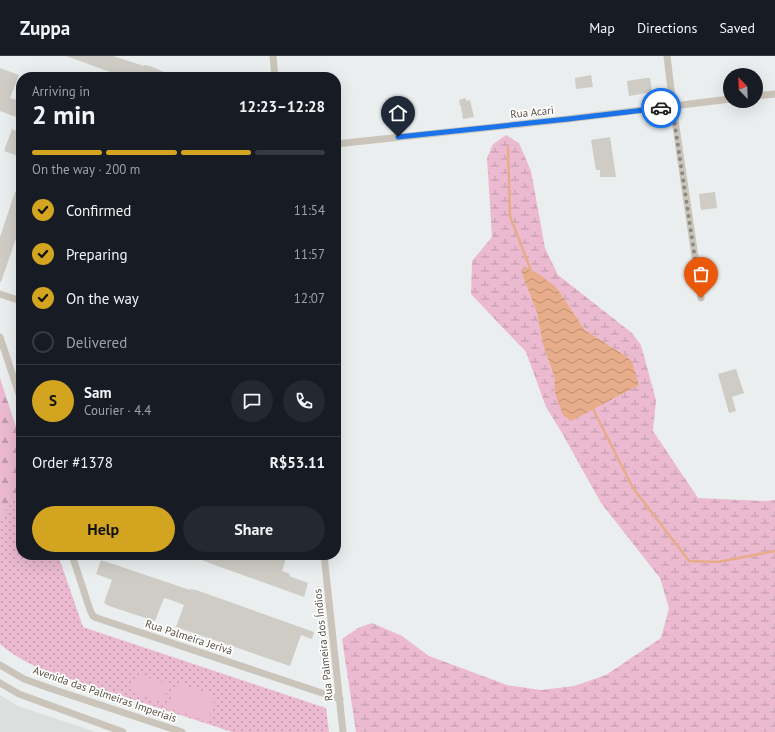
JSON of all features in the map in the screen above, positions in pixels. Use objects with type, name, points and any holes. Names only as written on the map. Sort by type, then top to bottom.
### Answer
[{"type":"street","points":[[273,56],[275,72]]},
{"type":"street","points":[[666,56],[672,106],[701,298]]},
{"type":"street","points":[[763,95],[775,94]]},
{"type":"street","name":"Rua Acari","points":[[341,143],[568,119],[723,100]]},
{"type":"street","points":[[0,294],[16,299]]},
{"type":"street","points":[[0,337],[16,385]]},
{"type":"street","name":"Rua Palmeira Jerivá","points":[[74,560],[93,616],[340,699]]},
{"type":"street","name":"Rua Palmeira dos Índios","points":[[325,560],[343,732]]},
{"type":"street","name":"Avenida das Palmeiras Imperiais","points":[[0,665],[24,679],[182,732]]},
{"type":"street","points":[[0,683],[19,694],[38,702],[124,732]]},
{"type":"shaded area","points":[[0,695],[18,706],[96,732],[0,732]]},
{"type":"green space","points":[[506,135],[519,143],[531,171],[545,248],[558,275],[632,333],[641,345],[656,400],[653,431],[698,498],[763,501],[775,500],[775,732],[356,732],[342,639],[358,628],[372,623],[402,636],[429,656],[507,685],[541,690],[574,686],[606,675],[661,638],[669,608],[660,578],[601,503],[546,407],[526,352],[471,294],[472,261],[492,237],[487,158],[493,144]],"holes":[[[522,274],[557,288],[585,330],[626,356],[555,393],[554,376],[543,345],[537,313]]]},
{"type":"green space","points":[[0,378],[16,427],[16,497],[0,517]]},
{"type":"green space","points":[[16,497],[16,560],[60,560],[83,627],[326,708],[329,732],[232,732],[46,671],[34,666],[11,652],[0,644],[0,517]]},
{"type":"green space","points":[[136,674],[169,684],[163,702],[131,692]]},
{"type":"green space","points":[[176,683],[216,696],[208,721],[168,708]]},
{"type":"water","points":[[523,266],[539,274],[557,288],[585,330],[626,356],[632,362],[639,385],[571,421],[563,415],[555,393],[554,376],[543,345],[537,313],[522,274]]},
{"type":"building","points":[[66,56],[113,56],[144,66],[150,66],[164,72],[110,72]]},
{"type":"building","points":[[0,68],[16,74],[16,83],[10,98],[16,100],[16,117],[0,111]]},
{"type":"building","points":[[591,75],[593,87],[576,89],[575,78]]},
{"type":"building","points":[[650,78],[652,92],[629,96],[627,81]]},
{"type":"building","points":[[466,98],[466,101],[470,100],[474,117],[463,119],[459,100]]},
{"type":"building","points":[[12,129],[16,131],[16,155],[4,151]]},
{"type":"building","points":[[610,137],[616,177],[600,177],[600,170],[596,170],[591,140]]},
{"type":"building","points":[[16,192],[16,238],[1,282],[0,237]]},
{"type":"building","points":[[715,192],[717,208],[701,210],[699,194]]},
{"type":"building","points":[[736,369],[744,393],[732,397],[736,411],[729,413],[718,374]]},
{"type":"building","points":[[101,560],[190,590],[196,590],[314,632],[312,639],[301,635],[290,666],[176,627],[184,605],[171,600],[164,598],[155,621],[109,606],[104,603],[112,580],[96,574]]},
{"type":"building","points":[[202,560],[285,560],[282,571],[290,574],[289,576],[308,583],[304,597]]},
{"type":"waterway","points":[[508,147],[510,216],[531,271]]},
{"type":"waterway","points":[[592,407],[633,488],[689,561],[718,562],[775,551]]},
{"type":"way so far","points":[[661,108],[672,106],[701,298]]},
{"type":"route","points":[[398,137],[661,108]]}]
